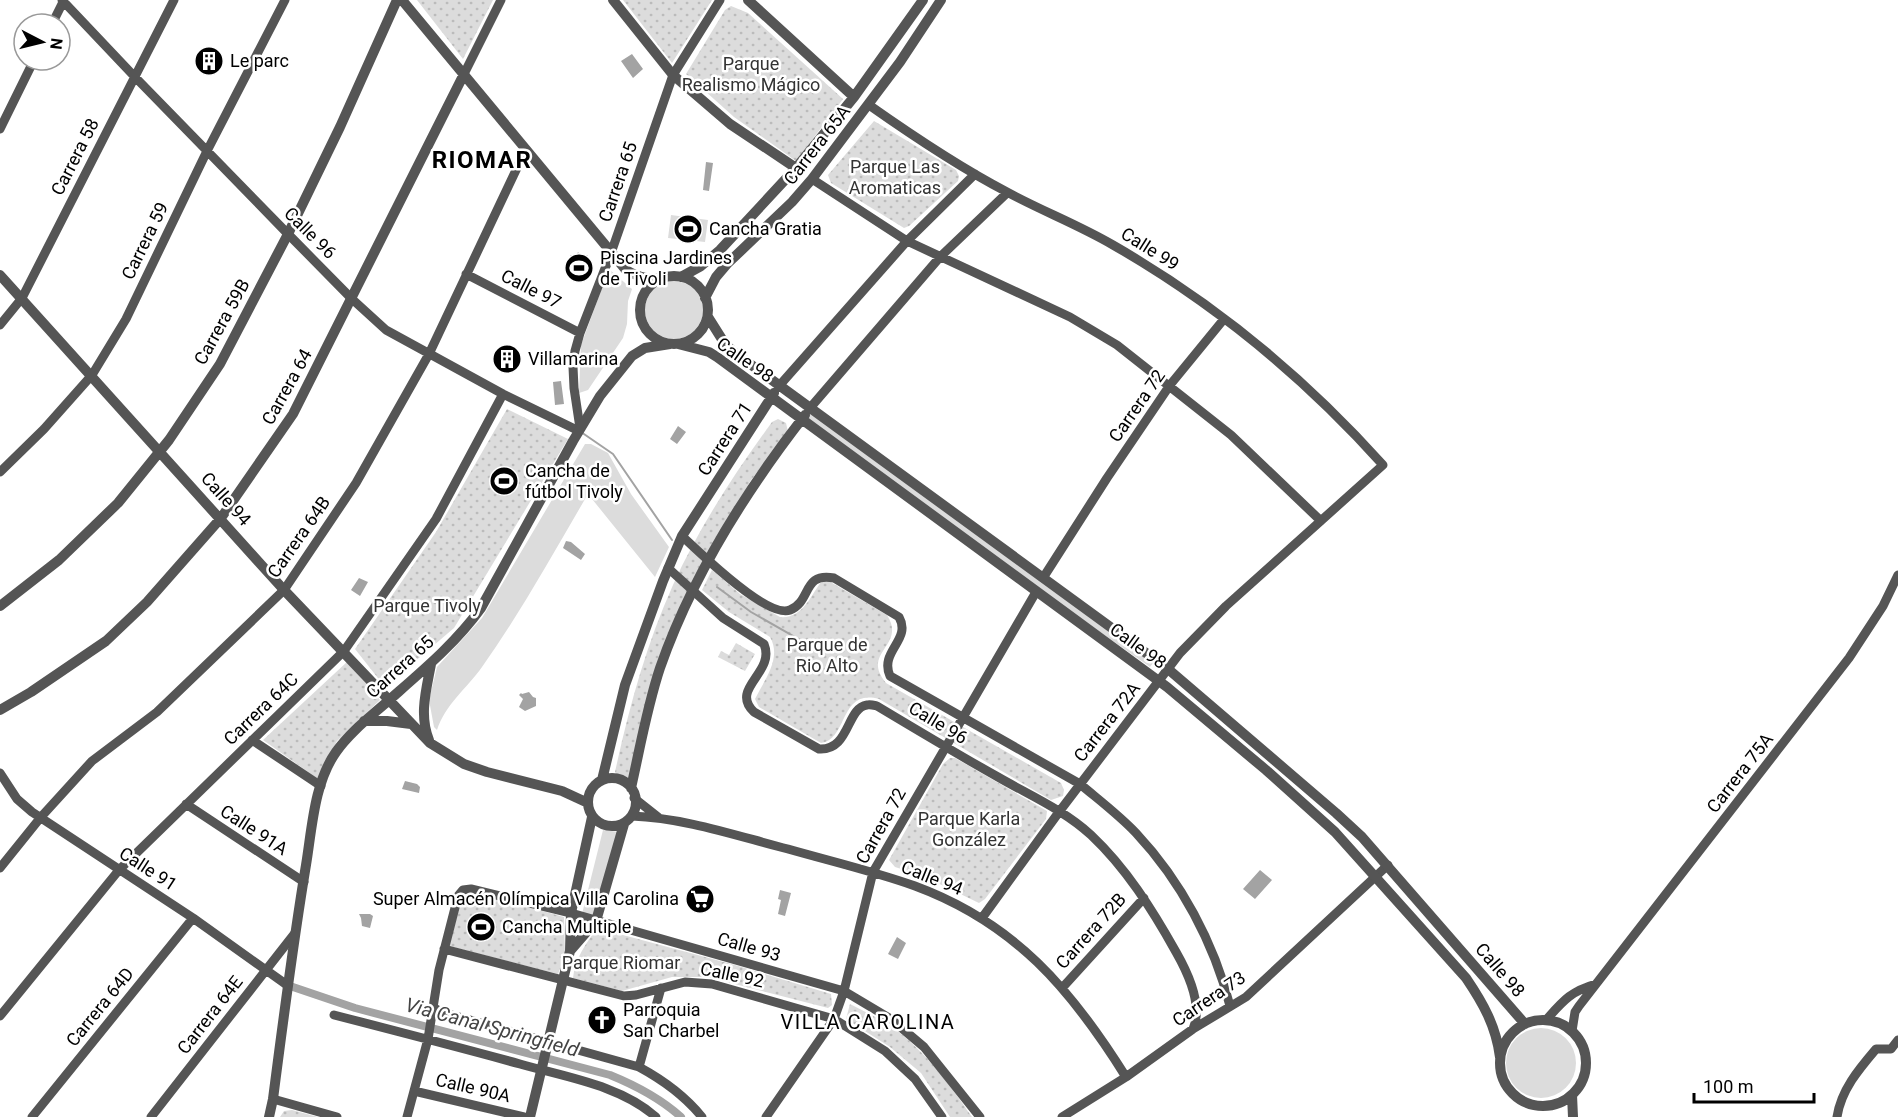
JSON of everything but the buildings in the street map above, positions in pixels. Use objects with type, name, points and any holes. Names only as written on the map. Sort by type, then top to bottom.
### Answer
[{"type":"street","name":"Calle 96","points":[[63,0],[288,234],[386,330],[503,394],[579,430]]},
{"type":"street","name":"Carrera 58","points":[[0,325],[22,298],[174,0]]},
{"type":"street","name":"Carrera 59","points":[[0,472],[44,429],[92,375],[126,319],[207,151],[285,0]]},
{"type":"street","points":[[399,0],[464,74],[525,151],[626,270],[638,277],[653,279],[681,277],[692,281],[705,298],[708,317],[700,333],[686,341],[645,348],[632,356],[600,396],[579,430]]},
{"type":"street","name":"Carrera 59B","points":[[0,606],[60,560],[118,503],[160,451],[220,364],[288,234],[399,0]]},
{"type":"street","name":"Carrera 64","points":[[0,710],[31,692],[106,641],[147,602],[221,518],[293,414],[501,0]]},
{"type":"street","points":[[613,0],[673,75],[730,124],[796,168]]},
{"type":"street","name":"Carrera 65","points":[[269,1117],[287,985],[321,786],[334,754],[364,721],[431,664],[469,625],[481,608],[579,430],[573,368],[580,333],[611,253],[673,75],[720,0]]},
{"type":"street","points":[[748,0],[854,97]]},
{"type":"street","name":"Carrera 65A","points":[[681,277],[701,266],[720,250],[796,168],[854,97],[923,0]]},
{"type":"street","name":"Carrera 65A","points":[[705,298],[716,277],[727,264],[792,202],[812,179],[869,105],[942,0]]},
{"type":"street","points":[[0,129],[28,72]]},
{"type":"street","name":"Calle 99","points":[[869,105],[1007,193],[1111,243],[1173,282],[1284,367],[1320,400],[1383,465]]},
{"type":"street","name":"Carrera 64B","points":[[0,868],[92,761],[157,712],[284,590],[356,483],[429,354],[525,151]]},
{"type":"street","name":"Carrera 71","points":[[598,784],[625,685],[682,536],[779,386],[908,240],[975,174]]},
{"type":"street","points":[[812,179],[908,240],[1070,317],[1117,345],[1231,435],[1321,521]]},
{"type":"street","points":[[570,951],[596,921],[628,820],[651,697],[660,668],[692,589],[735,514],[767,465],[810,408],[940,257],[1007,193]]},
{"type":"street","name":"Calle 97","points":[[466,274],[580,333]]},
{"type":"street","name":"Calle 94","points":[[0,275],[284,590],[430,743],[464,764],[562,792],[588,803]]},
{"type":"street","points":[[664,278],[650,286],[640,309],[648,332],[662,342],[674,344]]},
{"type":"street","name":"Calle 98","points":[[708,317],[725,344],[779,386],[1168,669],[1336,813],[1388,866],[1525,1024]]},
{"type":"street","name":"Carrera 72","points":[[1043,578],[1170,385],[1224,320]]},
{"type":"street","name":"Calle 98","points":[[674,344],[713,355],[1159,682],[1275,778],[1335,832],[1377,876],[1466,978],[1483,1003],[1497,1038],[1500,1057]]},
{"type":"street","name":"Carrera 64C","points":[[0,1016],[119,870],[344,651],[436,519],[503,394]]},
{"type":"street","name":"Carrera 72A","points":[[982,918],[1180,653],[1226,606],[1383,465]]},
{"type":"street","name":"Calle 96","points":[[682,536],[740,588],[780,611],[789,611],[797,606],[813,580],[823,576],[834,578],[899,617],[903,624],[903,633],[887,660],[890,676],[1080,784],[1136,832],[1171,877],[1210,944],[1223,978],[1230,1006]]},
{"type":"street","name":"Calle 96","points":[[668,568],[723,618],[764,644],[767,659],[746,695],[747,705],[754,712],[819,749],[827,750],[835,747],[859,708],[866,705],[877,705],[1059,812],[1089,833],[1134,882],[1172,944],[1187,974],[1194,998],[1197,1017],[1193,1029]]},
{"type":"street","name":"Carrera 75A","points":[[1572,1031],[1575,1012],[1849,658],[1883,606],[1898,575]]},
{"type":"street","name":"Carrera 72","points":[[766,1117],[834,1019],[844,991],[873,872],[1035,592]]},
{"type":"street","points":[[430,743],[423,721],[431,664]]},
{"type":"street","points":[[407,685],[425,694]]},
{"type":"street","points":[[364,721],[411,724]]},
{"type":"street","points":[[252,740],[321,786]]},
{"type":"street","name":"Calle 91","points":[[0,773],[17,799],[41,818],[193,918],[287,985]]},
{"type":"street","points":[[530,1117],[570,951],[571,913],[592,817],[588,803],[590,793],[607,778],[622,781],[633,793]]},
{"type":"street","name":"Calle 94","points":[[562,792],[598,784]]},
{"type":"street","name":"Calle 94","points":[[633,793],[658,817]]},
{"type":"street","name":"Calle 91A","points":[[186,804],[304,882]]},
{"type":"street","points":[[592,817],[608,825],[628,820]]},
{"type":"street","name":"Calle 94","points":[[628,820],[658,817],[747,838],[873,872],[944,898],[982,918],[1036,959],[1063,987],[1093,1026],[1126,1077]]},
{"type":"street","name":"Carrera 73","points":[[1062,1117],[1126,1077],[1193,1029],[1246,997],[1388,866]]},
{"type":"street","name":"Calle 93","points":[[444,949],[458,896],[463,890],[471,890],[571,913],[844,991],[891,1019],[924,1047],[980,1117]]},
{"type":"street","name":"Carrera 72B","points":[[1063,987],[1144,898]]},
{"type":"street","name":"Carrera 64D","points":[[32,1117],[193,918]]},
{"type":"street","name":"Carrera 64E","points":[[151,1117],[296,933]]},
{"type":"street","points":[[407,1117],[429,1035],[444,949]]},
{"type":"street","name":"Calle 92","points":[[444,949],[624,996],[684,982],[712,984],[834,1019],[885,1051],[915,1079],[942,1117]]},
{"type":"street","name":"Carrera 75A","points":[[1546,1020],[1573,992],[1596,984]]},
{"type":"street","points":[[639,1067],[661,988]]},
{"type":"street","points":[[433,1008],[548,1045],[639,1067],[663,1080],[693,1105],[702,1117]]},
{"type":"street","points":[[334,1015],[429,1035],[543,1067],[611,1091],[648,1110],[656,1117]]},
{"type":"street","points":[[1546,1020],[1560,1023],[1572,1031],[1581,1042],[1586,1063],[1581,1083],[1572,1095],[1554,1105],[1533,1105],[1514,1095],[1505,1084],[1500,1057],[1509,1037],[1525,1024],[1546,1020]]},
{"type":"street","points":[[1837,1117],[1847,1089],[1860,1067],[1876,1049],[1891,1049],[1898,1040]]},
{"type":"street","name":"Calle 90A","points":[[414,1091],[524,1117]]},
{"type":"street","points":[[1572,1095],[1573,1117]]},
{"type":"street","points":[[273,1099],[337,1117]]},
{"type":"street","points":[[1533,1105],[1541,1117]]},
{"type":"green space","points":[[417,0],[493,0],[463,59]]},
{"type":"green space","points":[[623,0],[712,0],[672,63]]},
{"type":"green space","name":"Parque Realismo Mágico","points":[[731,6],[748,13],[843,99],[796,161],[734,117],[686,74],[725,10]]},
{"type":"green space","name":"Parque Las Aromaticas","points":[[874,121],[956,170],[959,176],[958,181],[904,228],[831,183],[828,175]]},
{"type":"green space","name":"Cancha Gratia","points":[[671,215],[708,220],[705,242],[668,238]]},
{"type":"green space","points":[[609,269],[632,289],[628,301],[627,324],[623,338],[588,390],[579,393],[581,345]]},
{"type":"green space","points":[[674,281],[690,286],[698,294],[703,310],[698,326],[690,334],[674,339],[658,334],[650,326],[645,310],[650,294],[658,286]]},
{"type":"green space","name":"Parque Tivoly","points":[[507,409],[568,439],[454,628],[385,687],[355,649],[436,532]]},
{"type":"green space","points":[[810,413],[1153,663],[1150,667],[1036,587],[806,419]]},
{"type":"green space","points":[[778,419],[786,423],[788,432],[751,480],[712,547],[687,597],[629,777],[617,775],[615,772],[620,748],[639,677],[673,585],[718,501],[772,422]]},
{"type":"green space","points":[[585,444],[591,444],[608,453],[631,494],[669,547],[655,577],[588,494],[510,625],[482,667],[445,713],[437,730],[434,727],[429,700],[437,667],[482,618]]},
{"type":"green space","name":"Parque de Rio Alto","points":[[712,570],[740,594],[780,617],[788,617],[800,611],[821,582],[827,580],[887,615],[892,626],[892,634],[878,664],[879,672],[886,683],[1061,783],[1064,790],[1063,796],[1051,800],[879,699],[866,698],[857,701],[850,707],[830,740],[821,743],[759,707],[755,699],[771,668],[773,645],[770,637],[729,612],[702,590]]},
{"type":"green space","points":[[736,643],[755,654],[745,671],[718,657],[721,651],[729,655]]},
{"type":"green space","name":"Parque Tivoly","points":[[348,661],[380,700],[337,741],[318,779],[263,740]]},
{"type":"green space","name":"Parque Karla González","points":[[950,758],[955,758],[1047,811],[1046,819],[985,899],[979,903],[923,876],[895,867],[889,860],[943,764]]},
{"type":"green space","points":[[603,830],[619,832],[595,917],[582,914]]},
{"type":"green space","points":[[477,893],[564,917],[565,956],[558,974],[449,946],[462,898]]},
{"type":"green space","name":"Parque Riomar","points":[[597,928],[735,965],[831,994],[832,1005],[828,1008],[707,977],[672,977],[622,991],[573,978],[579,958]]},
{"type":"green space","points":[[850,1004],[883,1021],[921,1052],[943,1077],[972,1117],[950,1117],[921,1073],[890,1047],[846,1019]]},
{"type":"green space","points":[[1541,1028],[1554,1031],[1566,1038],[1573,1050],[1576,1063],[1573,1076],[1566,1088],[1554,1095],[1541,1098],[1528,1095],[1516,1088],[1509,1076],[1506,1063],[1509,1050],[1516,1038],[1528,1031]]},
{"type":"green space","points":[[292,1110],[318,1117],[280,1117],[284,1111]]},
{"type":"shaded area","points":[[632,54],[643,69],[633,78],[621,61]]},
{"type":"shaded area","points":[[706,162],[713,163],[709,191],[703,190]]},
{"type":"shaded area","name":"Piscina Jardines de Tivoli","points":[[578,252],[587,263],[583,279],[569,273]]},
{"type":"shaded area","points":[[561,381],[564,404],[555,405],[553,382]]},
{"type":"shaded area","points":[[678,426],[686,432],[677,444],[670,439]]},
{"type":"shaded area","points":[[566,541],[571,542],[585,554],[581,560],[563,548]]},
{"type":"shaded area","points":[[359,578],[368,582],[360,596],[351,590]]},
{"type":"shaded area","points":[[529,692],[536,698],[536,706],[525,711],[519,707],[523,699],[519,695]]},
{"type":"shaded area","points":[[405,781],[417,784],[420,787],[419,793],[402,789]]},
{"type":"shaded area","points":[[1260,870],[1272,880],[1255,899],[1243,889]]},
{"type":"shaded area","points":[[780,890],[791,893],[785,916],[778,914],[781,900],[778,899]]},
{"type":"shaded area","points":[[359,914],[373,916],[370,928],[362,926]]},
{"type":"shaded area","points":[[897,937],[906,943],[898,959],[888,954]]},
{"type":"waterway","points":[[581,432],[613,454],[672,540]]},
{"type":"waterway","points":[[717,587],[751,612],[823,653]]},
{"type":"waterway","name":"Via Canal Springfield","points":[[287,985],[355,1008],[610,1075],[648,1093],[681,1117]]},
{"type":"place","name":"Le parc","points":[[209,61]]},
{"type":"place","name":"Cancha Gratia","points":[[688,229]]},
{"type":"place","name":"Piscina Jardines de Tivoli","points":[[579,268]]},
{"type":"place","name":"Villamarina","points":[[507,359]]},
{"type":"place","name":"Cancha de fútbol Tivoly","points":[[504,481]]},
{"type":"place","name":"Super Almacén Olímpica Villa Carolina","points":[[700,899]]},
{"type":"place","name":"Cancha Multiple","points":[[481,927]]},
{"type":"place","name":"Parroquia San Charbel","points":[[602,1020]]},
{"type":"district","name":"RIOMAR","points":[[482,160]]},
{"type":"district","name":"VILLA CAROLINA","points":[[868,1022]]}]
